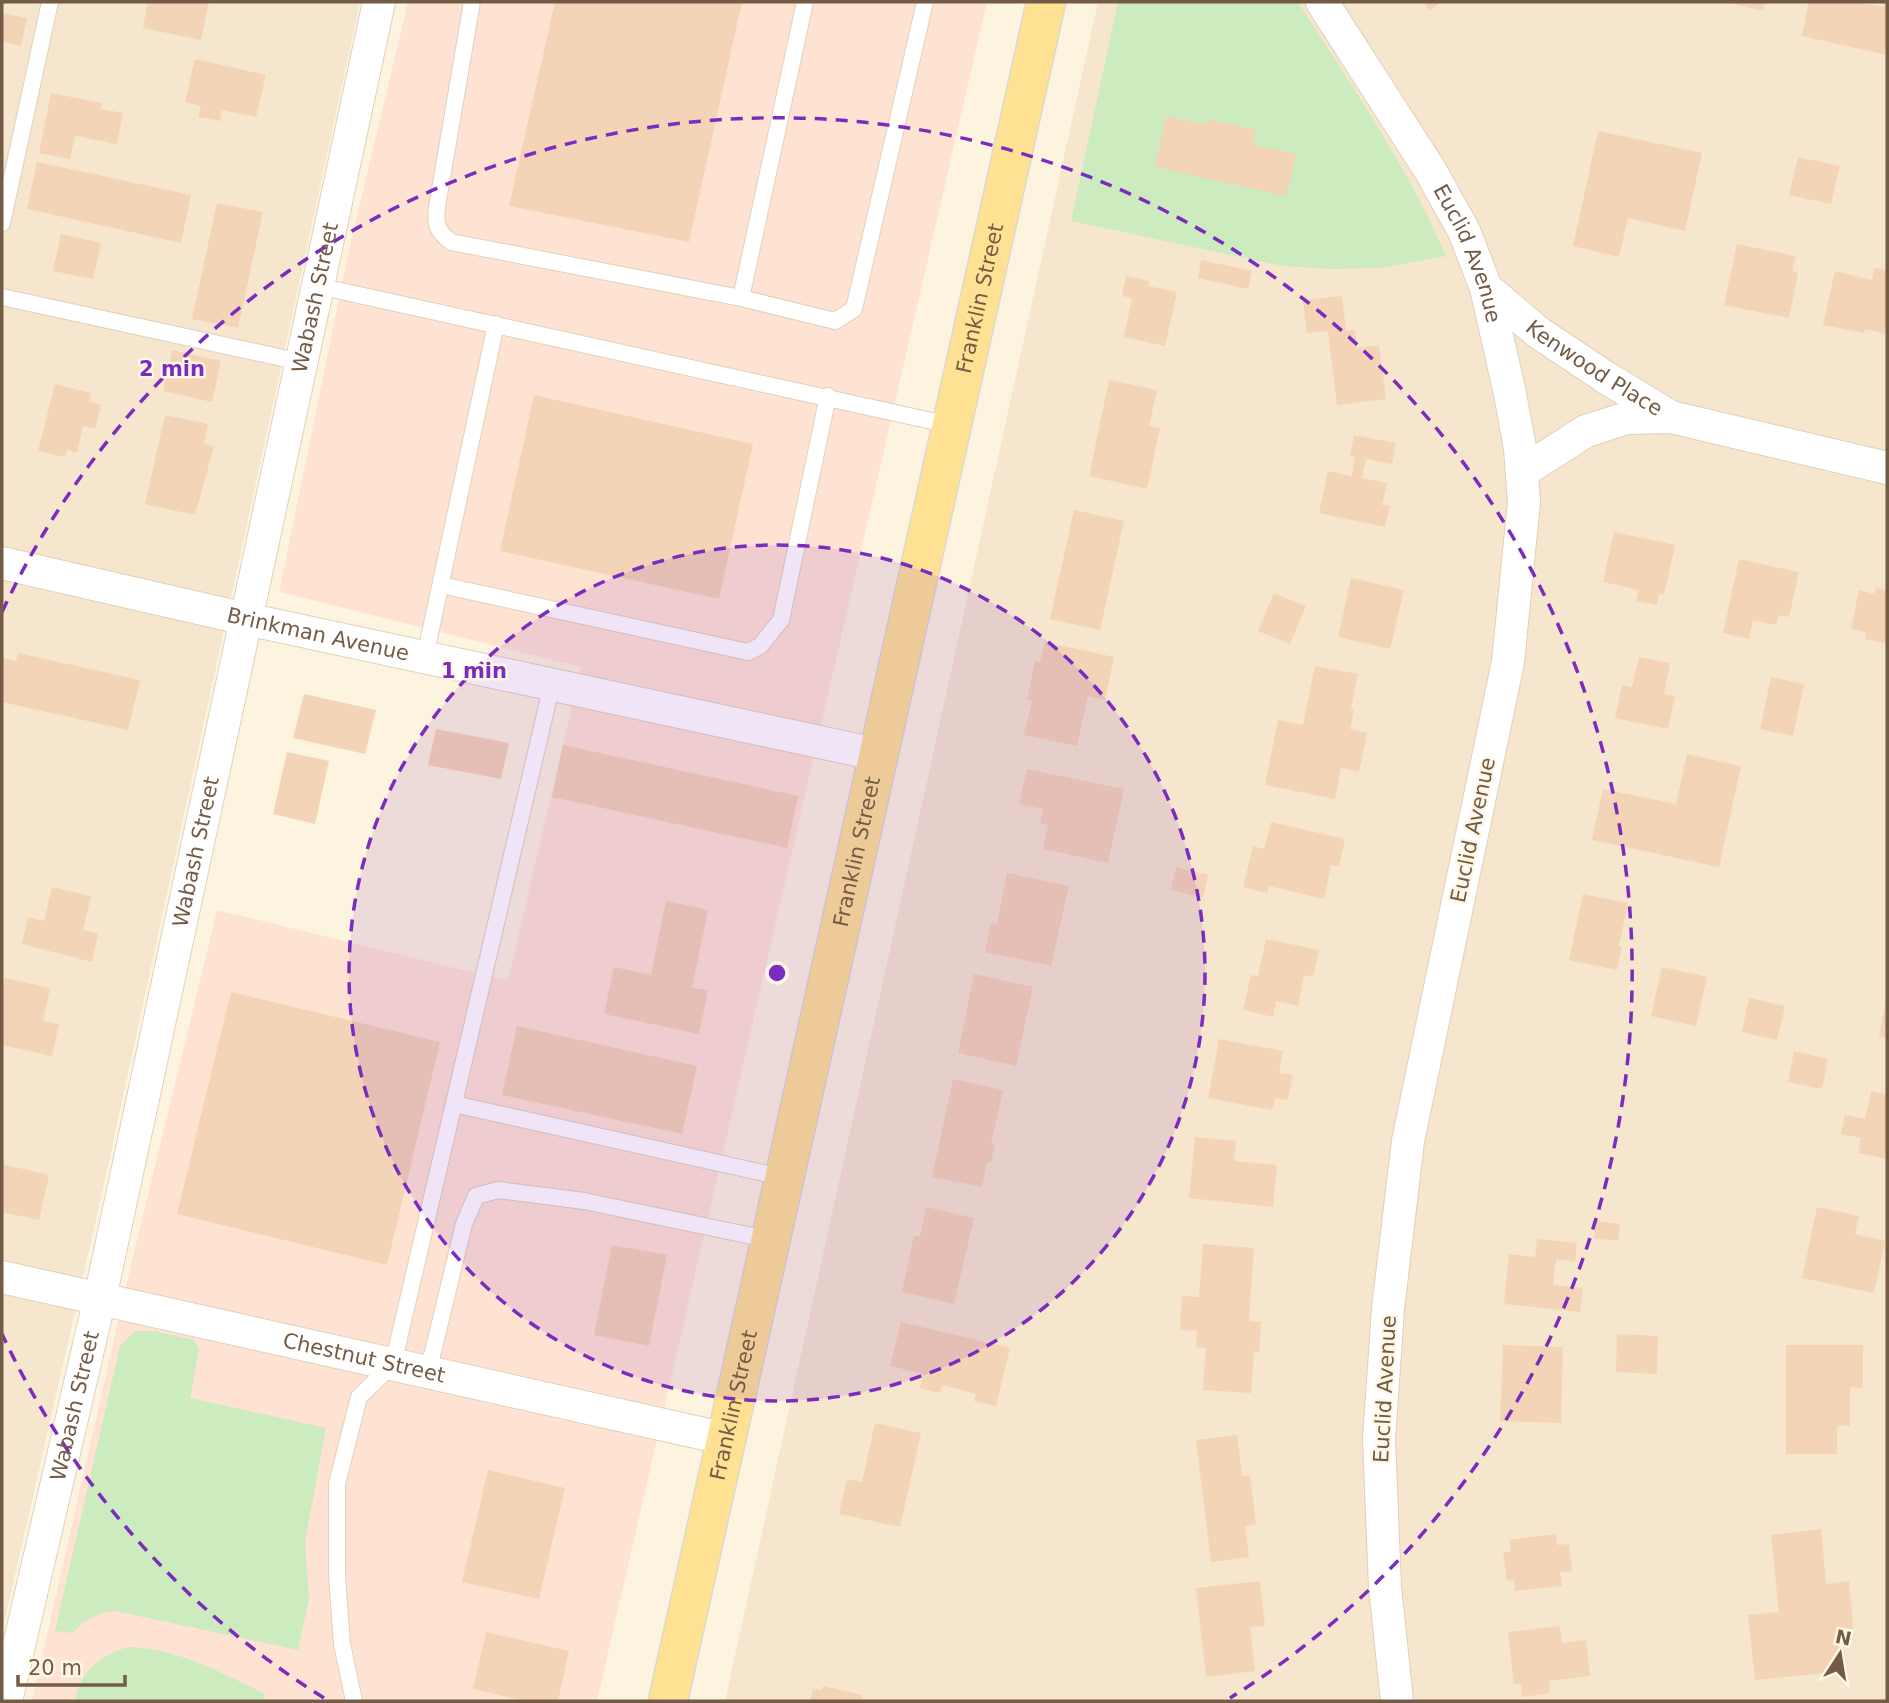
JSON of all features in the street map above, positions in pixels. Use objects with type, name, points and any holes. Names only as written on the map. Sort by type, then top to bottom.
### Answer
[{"type":"main road","name":"Franklin Street","points":[[668,1701],[1046,2]]},
{"type":"street","name":"Wabash Street","points":[[6,1701],[100,1298],[379,2]]},
{"type":"street","name":"Euclid Avenue","points":[[1322,2],[1437,182],[1464,231],[1486,288],[1509,389],[1520,448],[1524,502],[1508,662],[1408,1141],[1388,1309],[1379,1438],[1385,1587],[1397,1701]]},
{"type":"street","name":"Kenwood Place","points":[[1486,288],[1539,333],[1671,417]]},
{"type":"street","name":"Kenwood Place","points":[[1522,472],[1586,431],[1627,418],[1671,417],[1887,468]]},
{"type":"street","name":"Brinkman Avenue","points":[[2,563],[880,755]]},
{"type":"street","name":"Chestnut Street","points":[[2,1277],[727,1439]]},
{"type":"lane","points":[[2,223],[50,2]]},
{"type":"lane","points":[[472,2],[437,207],[435,221],[438,231],[451,242],[741,298],[835,321],[854,309],[925,2]]},
{"type":"lane","points":[[741,298],[805,2]]},
{"type":"lane","points":[[317,286],[828,396],[950,425]]},
{"type":"lane","points":[[2,297],[301,362]]},
{"type":"lane","points":[[425,657],[496,324]]},
{"type":"lane","points":[[441,585],[748,652],[760,646],[781,620],[828,396]]},
{"type":"lane","points":[[354,1701],[342,1644],[337,1576],[337,1484],[359,1396],[393,1364],[552,684]]},
{"type":"lane","points":[[454,1104],[786,1178]]},
{"type":"lane","points":[[428,1372],[464,1224],[477,1196],[498,1191],[584,1201],[771,1240]]},
{"type":"shaded area","points":[[2,2],[360,2],[104,1184],[2,1632]]},
{"type":"shaded area","points":[[408,2],[987,2],[597,1701],[32,1701],[126,1286],[217,910],[508,981],[581,667],[279,592],[350,245]]},
{"type":"shaded area","points":[[1098,2],[1887,2],[1887,1701],[725,1701]]},
{"type":"green space","points":[[1118,2],[1298,2],[1396,158],[1446,256],[1380,268],[1283,266],[1071,221]]},
{"type":"green space","points":[[135,1331],[154,1331],[194,1340],[199,1349],[190,1398],[326,1428],[305,1542],[309,1600],[298,1650],[115,1611],[92,1618],[73,1633],[55,1631],[120,1346]]},
{"type":"green space","points":[[128,1647],[164,1652],[199,1663],[265,1694],[264,1701],[75,1701],[81,1681],[93,1666],[118,1650]]},
{"type":"building","points":[[148,2],[209,2],[201,40],[143,28]]},
{"type":"building","points":[[555,2],[742,2],[689,242],[509,206]]},
{"type":"building","points":[[1424,2],[1442,2],[1429,10]]},
{"type":"building","points":[[1726,2],[1765,2],[1763,11]]},
{"type":"building","points":[[1809,2],[1860,2],[1883,7],[1884,2],[1887,2],[1887,55],[1802,36]]},
{"type":"building","points":[[2,13],[27,18],[21,46],[2,41]]},
{"type":"building","points":[[195,59],[266,75],[256,117],[222,110],[220,121],[198,117],[201,106],[185,102]]},
{"type":"building","points":[[51,93],[102,103],[101,109],[123,113],[117,144],[75,136],[70,159],[39,153]]},
{"type":"building","points":[[1166,116],[1206,125],[1207,119],[1256,130],[1253,145],[1296,154],[1286,196],[1155,167]]},
{"type":"building","points":[[1598,131],[1702,153],[1685,231],[1628,218],[1619,257],[1573,246]]},
{"type":"building","points":[[1798,157],[1840,166],[1831,204],[1789,195]]},
{"type":"building","points":[[37,162],[191,195],[181,243],[27,209]]},
{"type":"building","points":[[217,203],[263,212],[238,328],[192,319]]},
{"type":"building","points":[[61,234],[101,243],[93,279],[53,271]]},
{"type":"building","points":[[1737,244],[1796,256],[1792,271],[1798,273],[1789,318],[1724,305]]},
{"type":"building","points":[[1201,260],[1252,271],[1248,289],[1198,278]]},
{"type":"building","points":[[1874,268],[1887,270],[1887,334],[1865,329],[1864,333],[1823,325],[1835,271],[1872,280]]},
{"type":"building","points":[[1126,276],[1150,281],[1148,286],[1177,292],[1165,346],[1124,337],[1132,298],[1122,296]]},
{"type":"building","points":[[1342,296],[1346,331],[1355,330],[1357,348],[1379,345],[1386,399],[1337,405],[1328,331],[1307,333],[1303,300]]},
{"type":"building","points":[[172,350],[221,361],[212,402],[163,391]]},
{"type":"building","points":[[1109,380],[1157,390],[1149,426],[1160,428],[1147,489],[1089,476]]},
{"type":"building","points":[[55,384],[91,393],[89,402],[101,405],[95,429],[83,426],[77,453],[67,450],[65,457],[38,451]]},
{"type":"building","points":[[534,395],[753,444],[719,599],[500,551]]},
{"type":"building","points":[[165,415],[208,424],[204,444],[214,446],[195,515],[145,504]]},
{"type":"building","points":[[1354,435],[1396,443],[1392,464],[1366,459],[1362,478],[1387,483],[1382,505],[1390,506],[1385,527],[1319,513],[1328,471],[1352,476],[1355,457],[1350,456]]},
{"type":"building","points":[[1074,510],[1124,521],[1100,630],[1050,619]]},
{"type":"building","points":[[1614,532],[1675,545],[1664,595],[1659,594],[1657,605],[1636,601],[1639,590],[1603,582]]},
{"type":"building","points":[[1739,559],[1799,572],[1789,617],[1779,615],[1776,625],[1753,620],[1749,639],[1723,633]]},
{"type":"building","points":[[1351,578],[1404,590],[1390,649],[1338,637]]},
{"type":"building","points":[[1876,588],[1887,590],[1887,644],[1865,639],[1866,632],[1851,629],[1859,590],[1874,594]]},
{"type":"building","points":[[1274,593],[1306,606],[1290,644],[1258,631]]},
{"type":"building","points":[[1045,642],[1114,657],[1105,700],[1088,696],[1077,746],[1024,735],[1032,701],[1027,699],[1035,661],[1040,662]]},
{"type":"building","points":[[18,653],[140,680],[128,730],[2,702],[2,658],[16,661]]},
{"type":"building","points":[[1639,657],[1670,663],[1664,694],[1675,696],[1668,729],[1615,718],[1622,685],[1632,687]]},
{"type":"building","points":[[1315,666],[1358,674],[1350,729],[1367,733],[1359,772],[1341,768],[1335,799],[1265,785],[1278,720],[1303,725]]},
{"type":"building","points":[[1771,677],[1804,684],[1793,736],[1760,729]]},
{"type":"building","points":[[304,694],[376,710],[365,754],[293,738]]},
{"type":"building","points":[[436,729],[509,743],[501,779],[428,765]]},
{"type":"building","points":[[563,745],[798,796],[787,848],[552,797]]},
{"type":"building","points":[[287,752],[329,761],[315,824],[273,814]]},
{"type":"building","points":[[1687,754],[1741,766],[1719,867],[1592,840],[1603,789],[1676,804]]},
{"type":"building","points":[[1027,769],[1124,789],[1108,863],[1043,849],[1048,825],[1040,823],[1043,809],[1019,804]]},
{"type":"building","points":[[1271,822],[1345,839],[1339,867],[1331,865],[1324,899],[1269,886],[1267,893],[1243,887],[1253,846],[1264,849]]},
{"type":"building","points":[[1176,867],[1208,875],[1203,898],[1171,890]]},
{"type":"building","points":[[1007,873],[1069,886],[1051,966],[985,952],[991,923],[997,924]]},
{"type":"building","points":[[52,887],[91,896],[83,930],[98,934],[92,962],[22,944],[28,917],[44,921]]},
{"type":"building","points":[[1583,894],[1628,903],[1617,970],[1569,960]]},
{"type":"building","points":[[666,901],[708,910],[692,988],[708,990],[699,1034],[604,1014],[614,967],[651,975]]},
{"type":"building","points":[[1266,939],[1319,950],[1313,977],[1304,975],[1298,1006],[1276,1001],[1273,1017],[1243,1010],[1251,975],[1258,976]]},
{"type":"building","points":[[1662,967],[1707,977],[1696,1026],[1651,1016]]},
{"type":"building","points":[[974,974],[1033,987],[1016,1066],[958,1053]]},
{"type":"building","points":[[5,978],[50,988],[43,1021],[59,1024],[52,1056],[2,1045],[2,995]]},
{"type":"building","points":[[231,992],[440,1042],[387,1265],[177,1214]]},
{"type":"building","points":[[1749,998],[1785,1006],[1777,1040],[1742,1032]]},
{"type":"building","points":[[1887,1002],[1887,1038],[1879,1036]]},
{"type":"building","points":[[517,1026],[697,1066],[682,1134],[502,1095]]},
{"type":"building","points":[[1219,1039],[1283,1051],[1279,1073],[1293,1075],[1288,1100],[1275,1098],[1272,1110],[1208,1098]]},
{"type":"building","points":[[1794,1051],[1828,1059],[1822,1089],[1788,1082]]},
{"type":"building","points":[[953,1079],[1003,1090],[991,1144],[995,1144],[991,1162],[987,1162],[982,1187],[932,1177]]},
{"type":"building","points":[[1871,1091],[1887,1094],[1887,1159],[1858,1153],[1861,1138],[1841,1134],[1845,1115],[1865,1119]]},
{"type":"building","points":[[1195,1137],[1236,1141],[1234,1161],[1277,1165],[1273,1207],[1189,1198]]},
{"type":"building","points":[[2,1164],[49,1175],[39,1220],[2,1212]]},
{"type":"building","points":[[926,1207],[974,1218],[954,1304],[902,1292],[914,1235],[920,1237]]},
{"type":"building","points":[[1817,1207],[1859,1216],[1855,1234],[1885,1241],[1874,1293],[1802,1278]]},
{"type":"building","points":[[1596,1221],[1620,1224],[1618,1241],[1594,1238]]},
{"type":"building","points":[[1537,1239],[1577,1243],[1575,1262],[1556,1259],[1553,1285],[1583,1288],[1580,1312],[1504,1304],[1509,1254],[1535,1257]]},
{"type":"building","points":[[1203,1244],[1254,1248],[1249,1321],[1261,1322],[1259,1352],[1254,1351],[1251,1393],[1203,1390],[1206,1348],[1196,1347],[1197,1331],[1180,1330],[1182,1296],[1199,1297]]},
{"type":"building","points":[[612,1245],[667,1255],[649,1346],[594,1335]]},
{"type":"building","points":[[901,1322],[1010,1348],[996,1406],[974,1401],[976,1394],[942,1385],[940,1393],[920,1388],[923,1374],[890,1366]]},
{"type":"building","points":[[1617,1334],[1658,1336],[1657,1374],[1616,1372]]},
{"type":"building","points":[[1503,1345],[1563,1347],[1561,1423],[1500,1421]]},
{"type":"building","points":[[1786,1345],[1863,1345],[1863,1388],[1850,1387],[1850,1426],[1837,1425],[1837,1454],[1786,1454]]},
{"type":"building","points":[[875,1423],[921,1433],[900,1527],[839,1514],[847,1479],[862,1482]]},
{"type":"building","points":[[1237,1435],[1242,1476],[1250,1475],[1256,1525],[1245,1526],[1249,1557],[1211,1562],[1196,1440]]},
{"type":"building","points":[[488,1470],[565,1488],[539,1599],[462,1582]]},
{"type":"building","points":[[1821,1529],[1826,1584],[1849,1581],[1854,1637],[1843,1638],[1847,1671],[1755,1680],[1748,1615],[1779,1612],[1771,1535]]},
{"type":"building","points":[[1556,1534],[1557,1545],[1569,1544],[1572,1571],[1560,1572],[1562,1586],[1515,1591],[1514,1580],[1507,1581],[1503,1552],[1511,1552],[1509,1540]]},
{"type":"building","points":[[1260,1581],[1265,1626],[1250,1627],[1255,1671],[1206,1677],[1196,1588]]},
{"type":"building","points":[[1560,1626],[1562,1643],[1586,1640],[1590,1676],[1549,1681],[1550,1693],[1522,1697],[1521,1684],[1514,1685],[1508,1632]]},
{"type":"building","points":[[486,1632],[569,1651],[558,1701],[525,1701],[473,1689]]},
{"type":"building","points":[[823,1686],[862,1695],[861,1701],[810,1701],[813,1689],[822,1690]]}]
